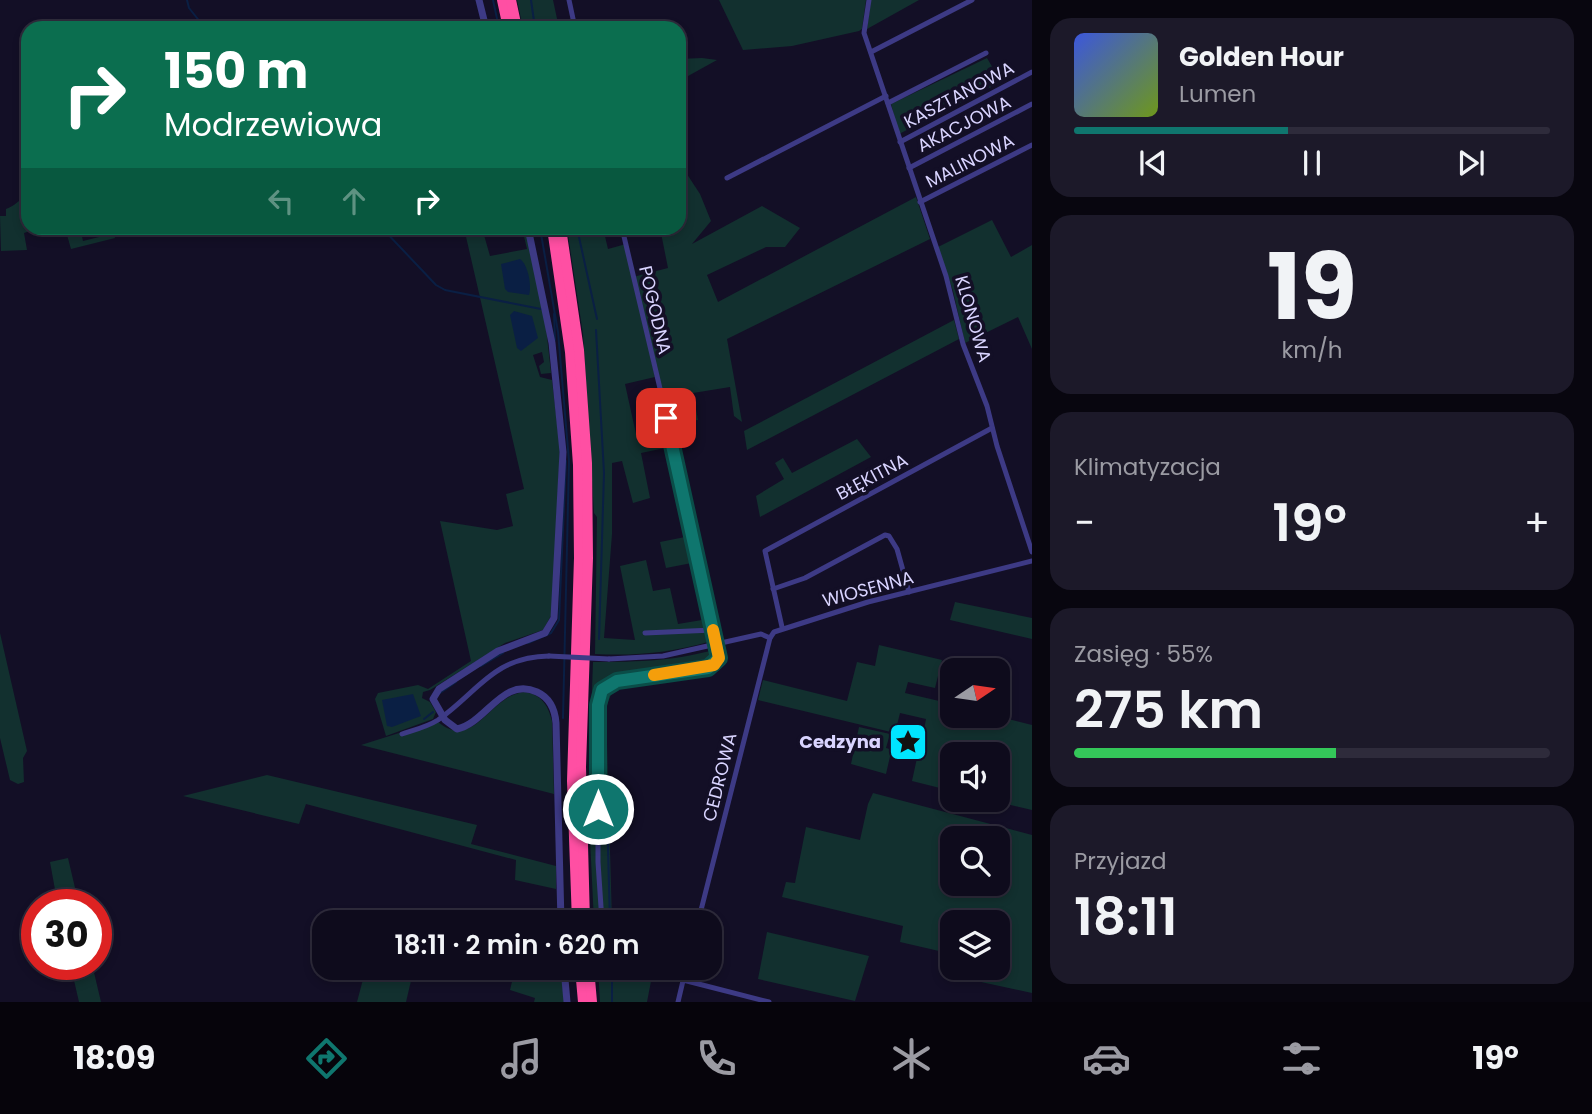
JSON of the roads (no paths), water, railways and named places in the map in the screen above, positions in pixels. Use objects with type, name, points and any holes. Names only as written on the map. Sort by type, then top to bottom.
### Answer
[{"type":"highway","points":[[502,0],[506,21]]},
{"type":"highway","points":[[511,0],[516,21]]},
{"type":"highway","points":[[553,235],[570,352],[578,465],[579,558],[572,781],[576,910]]},
{"type":"highway","points":[[562,235],[579,350],[587,463],[588,558],[581,755],[585,910]]},
{"type":"highway","points":[[581,980],[583,1002]]},
{"type":"highway","points":[[590,980],[592,1002]]},
{"type":"street","points":[[479,0],[484,21]]},
{"type":"street","points":[[569,0],[574,21]]},
{"type":"street","name":"KLONOWA","points":[[869,0],[864,33],[946,276],[962,344],[987,406],[1032,552]]},
{"type":"street","points":[[871,52],[972,0]]},
{"type":"street","points":[[888,103],[986,53]]},
{"type":"street","name":"KASZTANOWA","points":[[900,142],[1032,72]]},
{"type":"street","points":[[727,178],[886,96]]},
{"type":"street","name":"AKACJOWA","points":[[909,168],[1032,104]]},
{"type":"street","name":"MALINOWA","points":[[920,202],[1032,145]]},
{"type":"street","points":[[529,235],[552,343],[563,452],[554,618],[545,633],[498,651],[439,689],[433,699],[451,727],[461,729],[507,694],[521,689],[539,692],[551,705],[555,719],[561,910]]},
{"type":"street","name":"POGODNA","points":[[624,235],[676,456],[679,481],[716,644]]},
{"type":"street","name":"BŁĘKITNA","points":[[773,589],[765,551],[992,428]]},
{"type":"street","points":[[782,627],[773,589],[806,578],[884,535],[889,536],[897,549],[909,592]]},
{"type":"street","name":"WIOSENNA","points":[[770,638],[782,627],[1032,561]]},
{"type":"street","points":[[645,633],[713,631]]},
{"type":"street","points":[[402,734],[425,726],[442,716],[500,668],[526,658],[549,656],[609,659],[663,656],[761,634],[770,638]]},
{"type":"street","name":"CEDROWA","points":[[701,910],[770,638]]},
{"type":"street","points":[[601,910],[598,862],[599,696],[604,688],[617,681],[708,668],[719,658],[716,644]]},
{"type":"street","points":[[565,980],[567,1002]]},
{"type":"street","points":[[678,1002],[683,980],[769,1002]]},
{"type":"water","points":[[520,259],[529,276],[529,295],[508,292],[505,289],[501,264]]},
{"type":"water","points":[[514,311],[532,316],[538,338],[521,351],[517,348],[510,315]]},
{"type":"water","points":[[413,694],[421,716],[392,727],[387,726],[382,700]]},
{"type":"waterway","points":[[187,0],[189,8],[199,21]]},
{"type":"waterway","points":[[493,0],[498,21]]},
{"type":"waterway","points":[[531,0],[534,21]]},
{"type":"waterway","points":[[389,235],[436,285],[445,290],[541,309]]},
{"type":"waterway","points":[[541,235],[558,332],[569,461],[563,718]]},
{"type":"waterway","points":[[579,235],[597,319]]},
{"type":"waterway","points":[[554,314],[555,340]]},
{"type":"waterway","points":[[596,330],[604,473],[599,639]]},
{"type":"waterway","points":[[528,643],[551,633],[559,620],[566,461]]},
{"type":"waterway","points":[[610,910],[604,699],[608,691],[621,684],[715,670],[723,660],[724,649]]},
{"type":"waterway","points":[[481,666],[503,653]]},
{"type":"waterway","points":[[440,693],[456,682]]},
{"type":"waterway","points":[[424,719],[433,712]]},
{"type":"waterway","points":[[612,980],[612,1002]]},
{"type":"place","name":"Cedzyna","points":[[908,742]]}]
